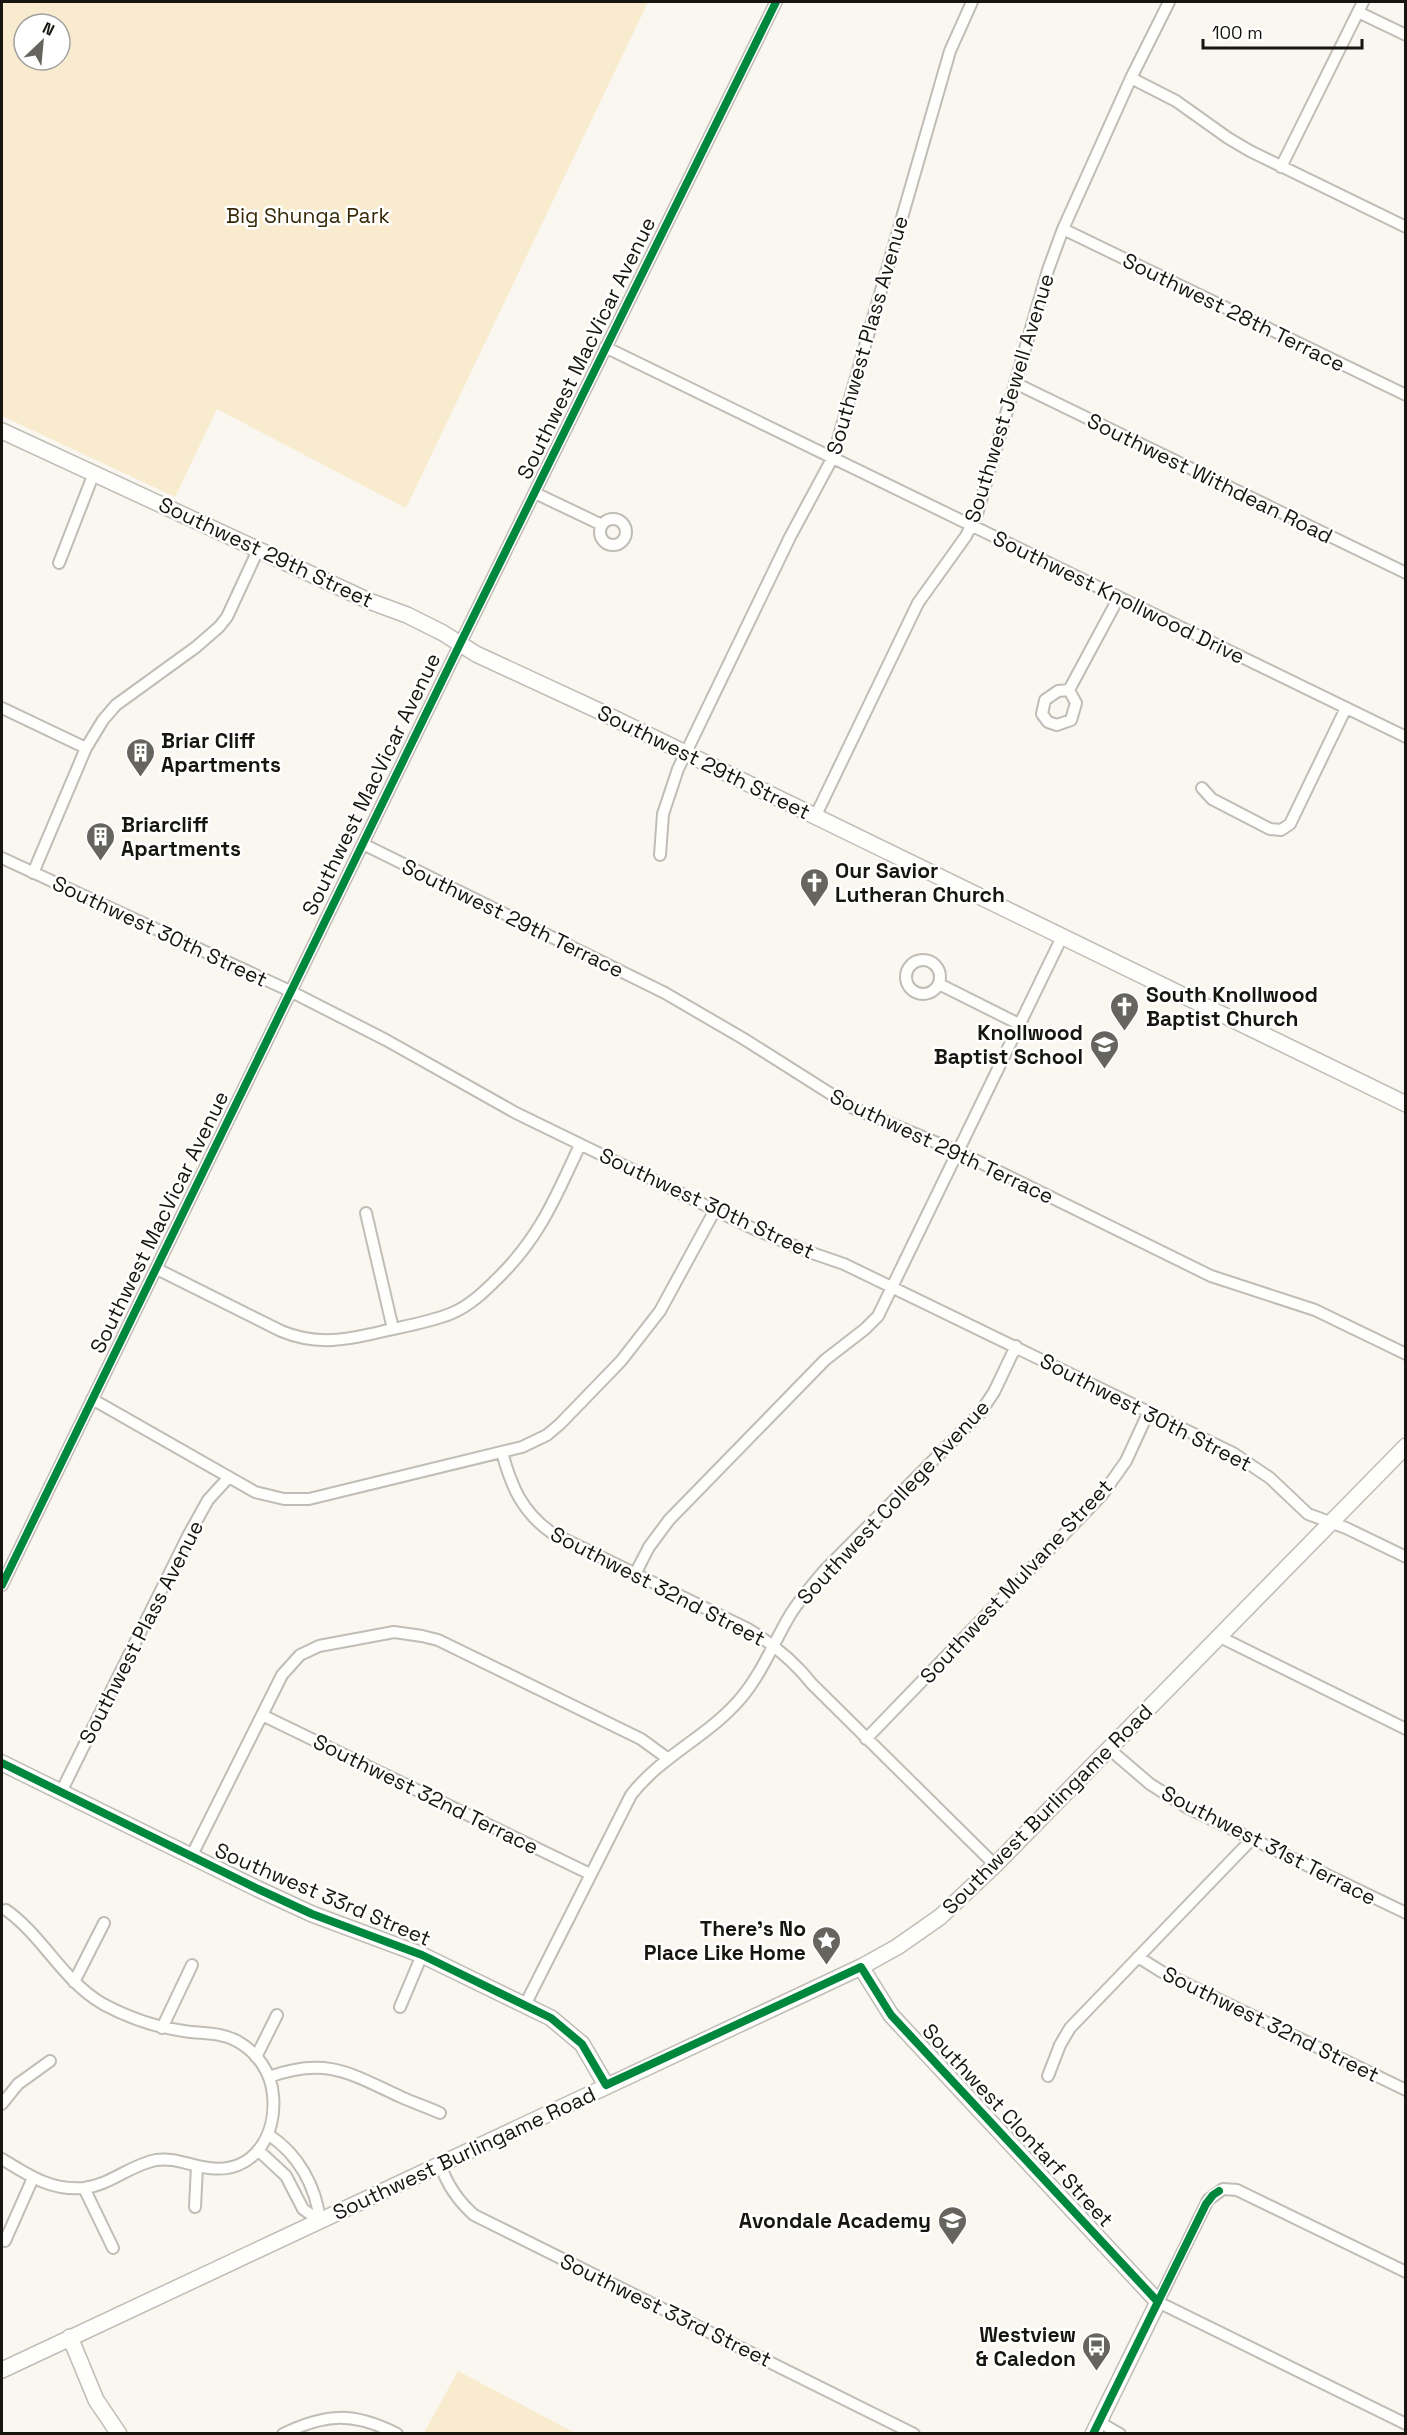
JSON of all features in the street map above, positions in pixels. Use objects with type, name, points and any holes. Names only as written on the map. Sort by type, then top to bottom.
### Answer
[{"type":"main road","name":"Southwest 29th Street","points":[[2,430],[369,601],[407,615],[517,674],[557,691],[1405,1103]]},
{"type":"main road","name":"Southwest Burlingame Road","points":[[2,2370],[861,1967],[897,1947],[939,1917],[995,1865],[1406,1446]]},
{"type":"main road","name":"Southwest 33rd Street","points":[[2,1763],[312,1914],[422,1955],[552,2018],[575,2036],[590,2054],[606,2085]]},
{"type":"main road","name":"Southwest Clontarf Street","points":[[861,1967],[891,2015],[1158,2302]]},
{"type":"main road","points":[[1096,2428],[1158,2302]]},
{"type":"main road","points":[[70,2337],[96,2400],[119,2433]]},
{"type":"street","name":"Southwest MacVicar Avenue","points":[[2,1585],[290,991],[776,2]]},
{"type":"street","name":"Southwest Plass Avenue","points":[[660,855],[665,804],[685,753],[790,537],[833,457],[950,51],[972,2]]},
{"type":"street","name":"Southwest Jewell Avenue","points":[[814,817],[918,603],[937,579],[972,525],[981,502],[1048,270],[1063,230],[1131,78],[1169,2]]},
{"type":"street","points":[[1281,167],[1363,2]]},
{"type":"street","points":[[1358,12],[1406,35]]},
{"type":"street","points":[[1131,78],[1176,101],[1228,138],[1281,167],[1406,227]]},
{"type":"street","name":"Southwest 28th Terrace","points":[[1063,230],[1406,395]]},
{"type":"street","name":"Southwest Knollwood Drive","points":[[605,347],[1406,737]]},
{"type":"street","name":"Southwest Withdean Road","points":[[1015,383],[1406,573]]},
{"type":"street","points":[[59,563],[93,473]]},
{"type":"street","points":[[535,493],[602,525]]},
{"type":"street","points":[[33,873],[86,748],[103,720],[116,705],[196,647],[219,627],[227,617],[258,550]]},
{"type":"street","points":[[1069,690],[1119,597]]},
{"type":"street","points":[[2,708],[86,748]]},
{"type":"street","points":[[1203,788],[1212,799],[1270,829],[1285,828],[1290,824],[1346,708]]},
{"type":"street","name":"Southwest 29th Terrace","points":[[363,844],[665,993],[744,1039],[853,1108],[959,1152],[1212,1276],[1315,1310],[1406,1354]]},
{"type":"street","name":"Southwest 30th Street","points":[[2,858],[290,991],[580,1145],[775,1239],[844,1264],[893,1287],[1233,1453],[1270,1478],[1308,1514],[1406,1557]]},
{"type":"street","points":[[635,1574],[649,1547],[669,1520],[825,1360],[873,1322],[883,1309],[1062,937]]},
{"type":"street","points":[[939,984],[1019,1024]]},
{"type":"street","points":[[157,1269],[281,1331],[320,1341],[348,1340],[451,1314],[489,1288],[519,1256],[544,1222],[580,1145]]},
{"type":"street","points":[[92,1399],[246,1488],[284,1499],[309,1499],[522,1448],[547,1435],[560,1424],[634,1345],[675,1287],[715,1210]]},
{"type":"street","points":[[366,1213],[393,1329]]},
{"type":"street","name":"Southwest College Avenue","points":[[525,2005],[631,1795],[643,1779],[667,1758],[718,1721],[741,1699],[754,1681],[791,1614],[824,1571],[980,1413],[999,1383],[1016,1346]]},
{"type":"street","name":"Southwest Mulvane Street","points":[[866,1738],[1102,1495],[1126,1461],[1149,1412]]},
{"type":"street","name":"Southwest 32nd Street","points":[[502,1452],[509,1480],[519,1500],[541,1525],[552,1533],[748,1629],[773,1645],[793,1662],[866,1738],[995,1865]]},
{"type":"street","name":"Southwest Plass Avenue","points":[[61,1792],[188,1536],[208,1500],[229,1477]]},
{"type":"street","points":[[191,1857],[282,1675],[294,1660],[306,1651],[364,1636],[394,1632],[438,1640],[641,1739],[667,1758]]},
{"type":"street","points":[[1218,1636],[1406,1729]]},
{"type":"street","name":"Southwest 32nd Terrace","points":[[262,1715],[590,1874]]},
{"type":"street","name":"Southwest 31st Terrace","points":[[1108,1748],[1128,1767],[1165,1794],[1252,1839],[1406,1913]]},
{"type":"street","points":[[1048,2076],[1060,2045],[1070,2028],[1252,1839]]},
{"type":"street","points":[[2,2158],[33,2178],[57,2187],[84,2188],[99,2185],[154,2161],[171,2160],[215,2169],[231,2167],[241,2164],[258,2150],[269,2134],[274,2106],[269,2077],[256,2056],[246,2047],[227,2037],[162,2028],[123,2015],[100,2002],[74,1982],[52,1959],[28,1927],[6,1910]]},
{"type":"street","points":[[74,1982],[104,1923]]},
{"type":"street","points":[[400,2007],[422,1955]]},
{"type":"street","name":"Southwest 32nd Street","points":[[1138,1957],[1173,1977],[1406,2090]]},
{"type":"street","points":[[162,2028],[192,1965]]},
{"type":"street","points":[[256,2056],[277,2015]]},
{"type":"street","points":[[2,2104],[18,2084],[50,2061]]},
{"type":"street","points":[[269,2077],[303,2068],[346,2072],[440,2113]]},
{"type":"street","points":[[269,2134],[291,2153],[299,2164],[318,2201],[320,2221]]},
{"type":"street","points":[[258,2150],[286,2176],[303,2209],[320,2221]]},
{"type":"street","name":"Southwest 33rd Street","points":[[440,2164],[446,2182],[457,2200],[474,2215],[914,2433]]},
{"type":"street","points":[[195,2207],[197,2166]]},
{"type":"street","points":[[5,2241],[33,2178]]},
{"type":"street","points":[[84,2188],[113,2248]]},
{"type":"street","points":[[1158,2302],[1208,2200],[1219,2191],[1237,2190],[1406,2272]]},
{"type":"street","name":"Southwest Clontarf Street","points":[[1158,2302],[1406,2424]]},
{"type":"street","points":[[283,2433],[306,2423],[334,2417],[366,2420],[397,2433]]},
{"type":"street","points":[[1096,2428],[1120,2433]]},
{"type":"green space","name":"Big Shunga Park","points":[[2,2],[648,2],[406,508],[217,409],[175,497],[2,416]]},
{"type":"green space","points":[[458,2371],[575,2433],[424,2433]]},
{"type":"cycle path","points":[[2,1585],[460,644],[776,2]]},
{"type":"cycle path","points":[[2,1763],[258,1889],[312,1914],[422,1955],[551,2018],[582,2044],[606,2085],[861,1967],[891,2015],[1158,2302]]},
{"type":"cycle path","points":[[1093,2434],[1206,2204],[1219,2191]]},
{"type":"place","name":"Briar Cliff Apartments","points":[[140,778]]},
{"type":"place","name":"Briarcliff Apartments","points":[[100,862]]},
{"type":"place","name":"Our Savior Lutheran Church","points":[[814,908]]},
{"type":"place","name":"South Knollwood Baptist Church","points":[[1125,1032]]},
{"type":"place","name":"Knollwood Baptist School","points":[[1104,1070]]},
{"type":"place","name":"There’s No Place Like Home","points":[[827,1966]]},
{"type":"place","name":"Avondale Academy","points":[[952,2246]]},
{"type":"place","name":"Westview & Caledon","points":[[1097,2372]]}]
